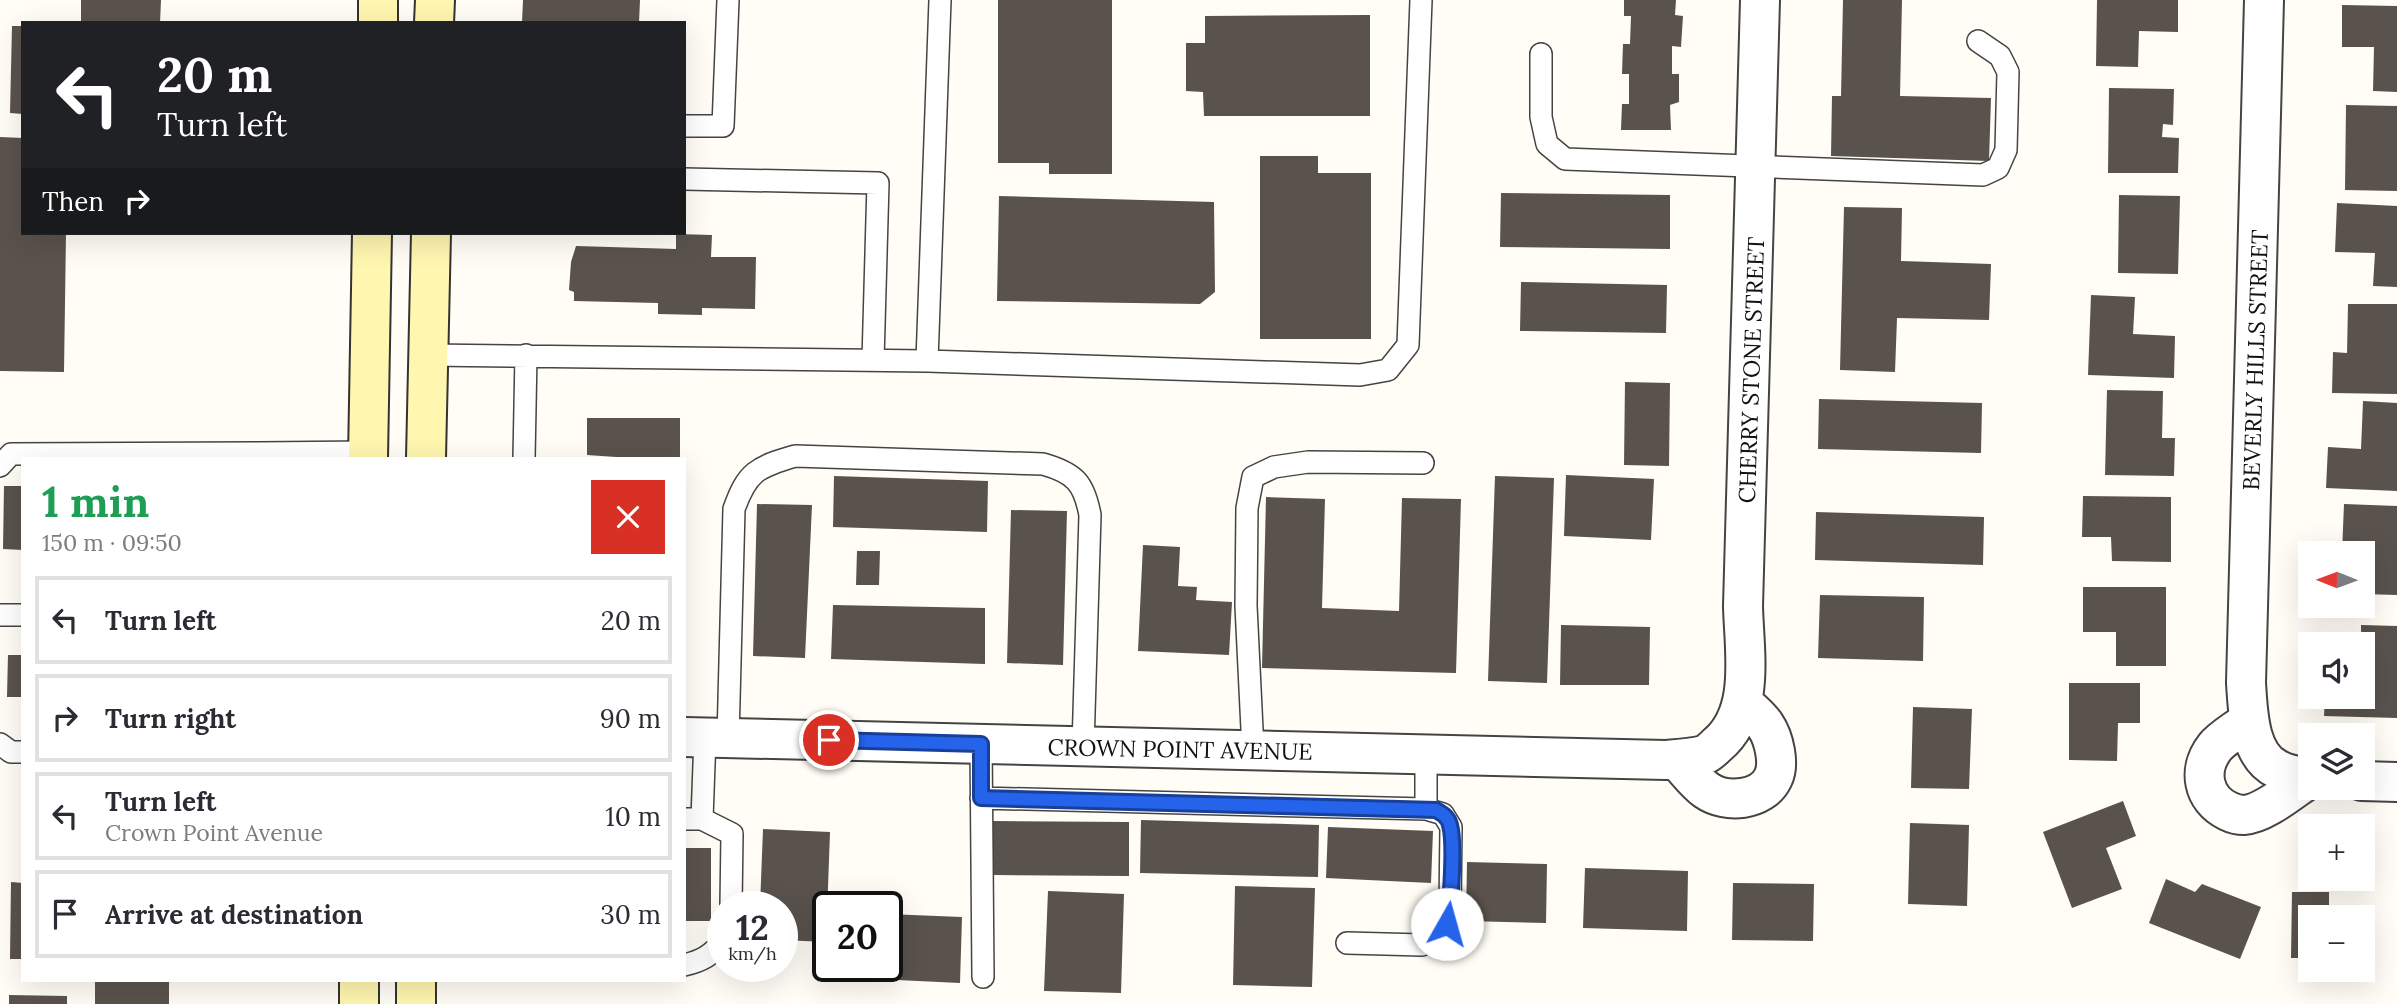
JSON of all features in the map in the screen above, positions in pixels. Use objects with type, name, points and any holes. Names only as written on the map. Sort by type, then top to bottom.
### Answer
[{"type":"street","points":[[378,0],[378,21]]},
{"type":"street","points":[[434,21],[435,0]]},
{"type":"street","name":"CHERRY STONE STREET","points":[[1727,736],[1742,702],[1760,0]]},
{"type":"street","name":"BEVERLY HILLS STREET","points":[[2264,0],[2246,683],[2249,720],[2254,740],[2263,757],[2274,768],[2298,776]]},
{"type":"street","points":[[368,455],[372,251],[430,251],[426,457]]},
{"type":"street","points":[[369,411],[428,412]]},
{"type":"street","points":[[1676,759],[1706,790],[1723,798],[1752,796],[1764,789],[1774,776],[1776,753],[1766,726],[1742,702]]},
{"type":"street","points":[[2249,720],[2215,747],[2206,769],[2204,783],[2209,797],[2218,806],[2244,815],[2298,786]]},
{"type":"street","name":"CROWN POINT AVENUE","points":[[706,737],[1676,759],[1706,754],[1727,736]]},
{"type":"street","points":[[2375,781],[2397,782]]},
{"type":"street","points":[[359,982],[359,1004]]},
{"type":"street","points":[[416,982],[416,1004]]},
{"type":"lane","points":[[686,126],[723,126],[727,0]]},
{"type":"lane","points":[[927,361],[940,0]]},
{"type":"lane","points":[[428,355],[927,361],[1360,375],[1388,370],[1408,345],[1421,0]]},
{"type":"lane","points":[[1541,54],[1541,117],[1547,144],[1565,159],[1983,175],[1998,168],[2006,150],[2008,72],[2000,56],[1978,41]]},
{"type":"lane","points":[[686,179],[878,183],[873,360]]},
{"type":"lane","points":[[524,457],[526,355]]},
{"type":"lane","points":[[0,466],[11,454],[368,455]]},
{"type":"lane","points":[[731,891],[732,834],[693,819],[706,737],[734,509],[742,486],[754,472],[773,462],[794,456],[1043,464],[1061,469],[1074,479],[1086,493],[1090,515],[1083,746]]},
{"type":"lane","points":[[1253,751],[1246,606],[1247,508],[1253,477],[1274,467],[1308,462],[1423,463]]},
{"type":"lane","points":[[0,615],[21,615]]},
{"type":"lane","points":[[0,744],[11,751],[21,752]]},
{"type":"lane","points":[[981,744],[983,977]]},
{"type":"lane","points":[[1426,754],[1426,809]]},
{"type":"lane","points":[[981,798],[1426,809],[1443,814],[1451,827],[1450,908],[1447,924],[1437,936],[1422,945],[1347,943]]},
{"type":"lane","points":[[686,965],[707,957]]},
{"type":"building","points":[[81,0],[161,0],[160,21],[81,21]]},
{"type":"building","points":[[523,0],[640,0],[639,21],[522,21]]},
{"type":"building","points":[[998,0],[1112,0],[1112,174],[1049,174],[1049,163],[998,163]]},
{"type":"building","points":[[1624,0],[1676,0],[1675,15],[1683,16],[1681,47],[1672,46],[1672,74],[1679,74],[1679,102],[1670,105],[1671,130],[1621,130],[1622,104],[1629,104],[1629,74],[1622,74],[1623,44],[1630,44],[1631,16],[1624,16]]},
{"type":"building","points":[[1843,0],[1902,0],[1900,96],[1991,98],[1989,161],[1831,156],[1832,96],[1841,96]]},
{"type":"building","points":[[2097,0],[2178,0],[2178,32],[2139,31],[2138,67],[2096,66]]},
{"type":"building","points":[[2342,5],[2397,6],[2397,92],[2373,91],[2374,47],[2342,47]]},
{"type":"building","points":[[1370,15],[1370,116],[1204,116],[1203,92],[1186,91],[1186,43],[1205,43],[1205,16]]},
{"type":"building","points":[[12,26],[21,26],[21,114],[10,113]]},
{"type":"building","points":[[2109,88],[2174,89],[2173,125],[2163,124],[2162,137],[2179,138],[2178,173],[2108,173]]},
{"type":"building","points":[[2346,105],[2397,106],[2397,191],[2345,190]]},
{"type":"building","points":[[0,137],[21,138],[21,235],[66,235],[64,372],[0,371]]},
{"type":"building","points":[[1260,156],[1318,156],[1318,173],[1371,173],[1371,339],[1260,339]]},
{"type":"building","points":[[1501,193],[1670,195],[1670,249],[1500,247]]},
{"type":"building","points":[[2119,195],[2180,196],[2178,274],[2118,273]]},
{"type":"building","points":[[999,196],[1214,202],[1215,292],[1200,304],[997,301]]},
{"type":"building","points":[[2337,203],[2397,206],[2397,287],[2373,286],[2375,253],[2335,252]]},
{"type":"building","points":[[1844,207],[1902,208],[1901,261],[1991,264],[1989,320],[1897,318],[1895,372],[1840,370]]},
{"type":"building","points":[[676,235],[712,235],[711,257],[756,257],[755,309],[702,308],[702,315],[658,314],[658,303],[574,301],[574,292],[569,290],[571,262],[576,246],[676,249]]},
{"type":"building","points":[[1521,282],[1667,285],[1666,333],[1520,331]]},
{"type":"building","points":[[2091,295],[2135,297],[2133,334],[2175,336],[2174,378],[2088,375]]},
{"type":"building","points":[[2348,304],[2397,304],[2397,394],[2332,393],[2333,352],[2347,353]]},
{"type":"building","points":[[1625,382],[1670,383],[1669,466],[1624,465]]},
{"type":"building","points":[[2107,390],[2163,391],[2162,438],[2175,438],[2174,476],[2105,475]]},
{"type":"building","points":[[1819,399],[1982,403],[1981,453],[1818,449]]},
{"type":"building","points":[[2363,401],[2397,403],[2397,491],[2326,488],[2328,447],[2361,449]]},
{"type":"building","points":[[587,418],[680,418],[680,457],[587,455]]},
{"type":"building","points":[[1566,475],[1654,479],[1651,540],[1564,536]]},
{"type":"building","points":[[834,476],[988,481],[987,532],[833,527]]},
{"type":"building","points":[[1495,476],[1554,478],[1547,683],[1488,681]]},
{"type":"building","points":[[4,486],[21,486],[21,550],[3,549]]},
{"type":"building","points":[[2083,496],[2171,497],[2171,562],[2112,561],[2111,537],[2082,537]]},
{"type":"building","points":[[1266,497],[1325,499],[1322,608],[1399,611],[1402,498],[1461,499],[1456,673],[1262,668]]},
{"type":"building","points":[[757,504],[812,505],[805,658],[753,656]]},
{"type":"building","points":[[2344,504],[2397,506],[2397,595],[2375,594],[2375,541],[2342,541]]},
{"type":"building","points":[[1011,510],[1067,511],[1063,665],[1007,663]]},
{"type":"building","points":[[1816,512],[1984,517],[1983,565],[1815,560]]},
{"type":"building","points":[[1143,545],[1180,547],[1178,586],[1197,587],[1196,600],[1232,602],[1229,655],[1138,651]]},
{"type":"building","points":[[857,551],[880,551],[879,585],[856,585]]},
{"type":"building","points":[[2083,587],[2166,587],[2166,666],[2116,666],[2116,632],[2083,632]]},
{"type":"building","points":[[1820,595],[1924,597],[1923,661],[1818,658]]},
{"type":"building","points":[[833,605],[985,608],[985,664],[831,659]]},
{"type":"building","points":[[1561,625],[1650,627],[1649,685],[1560,685]]},
{"type":"building","points":[[2361,625],[2397,626],[2397,718],[2324,716],[2324,709],[2375,709],[2375,632],[2361,632]]},
{"type":"building","points":[[8,655],[21,655],[21,697],[7,697]]},
{"type":"building","points":[[2069,683],[2140,683],[2140,723],[2118,723],[2117,761],[2069,760]]},
{"type":"building","points":[[1913,707],[1972,709],[1969,789],[1911,788]]},
{"type":"building","points":[[2123,801],[2136,836],[2106,848],[2122,889],[2072,908],[2043,832]]},
{"type":"building","points":[[1141,820],[1319,825],[1318,877],[1140,873]]},
{"type":"building","points":[[993,821],[1129,822],[1129,876],[993,875]]},
{"type":"building","points":[[1910,823],[1969,825],[1967,906],[1908,904]]},
{"type":"building","points":[[1328,827],[1433,831],[1431,883],[1326,878]]},
{"type":"building","points":[[763,829],[830,832],[828,891],[812,891],[812,941],[798,941],[798,891],[761,891]]},
{"type":"building","points":[[686,848],[711,848],[711,891],[707,891],[707,921],[686,921]]},
{"type":"building","points":[[1467,862],[1547,864],[1546,923],[1466,921]]},
{"type":"building","points":[[1585,868],[1688,871],[1687,931],[1583,928]]},
{"type":"building","points":[[2166,879],[2195,892],[2202,884],[2261,907],[2240,959],[2149,923]]},
{"type":"building","points":[[11,882],[21,883],[21,959],[10,959]]},
{"type":"building","points":[[1733,883],[1814,884],[1813,941],[1732,940]]},
{"type":"building","points":[[1235,886],[1315,888],[1312,987],[1233,985]]},
{"type":"building","points":[[1048,891],[1124,894],[1121,993],[1044,991]]},
{"type":"building","points":[[2292,892],[2329,892],[2329,905],[2298,905],[2298,958],[2291,958]]},
{"type":"building","points":[[903,915],[962,917],[960,983],[903,980]]},
{"type":"building","points":[[95,982],[169,982],[169,1004],[95,1004]]},
{"type":"building","points":[[9,995],[67,996],[67,1004],[9,1004]]},
{"type":"route","points":[[829,740],[981,744],[981,798],[1436,810],[1448,819],[1451,827],[1450,908],[1447,924]]}]
